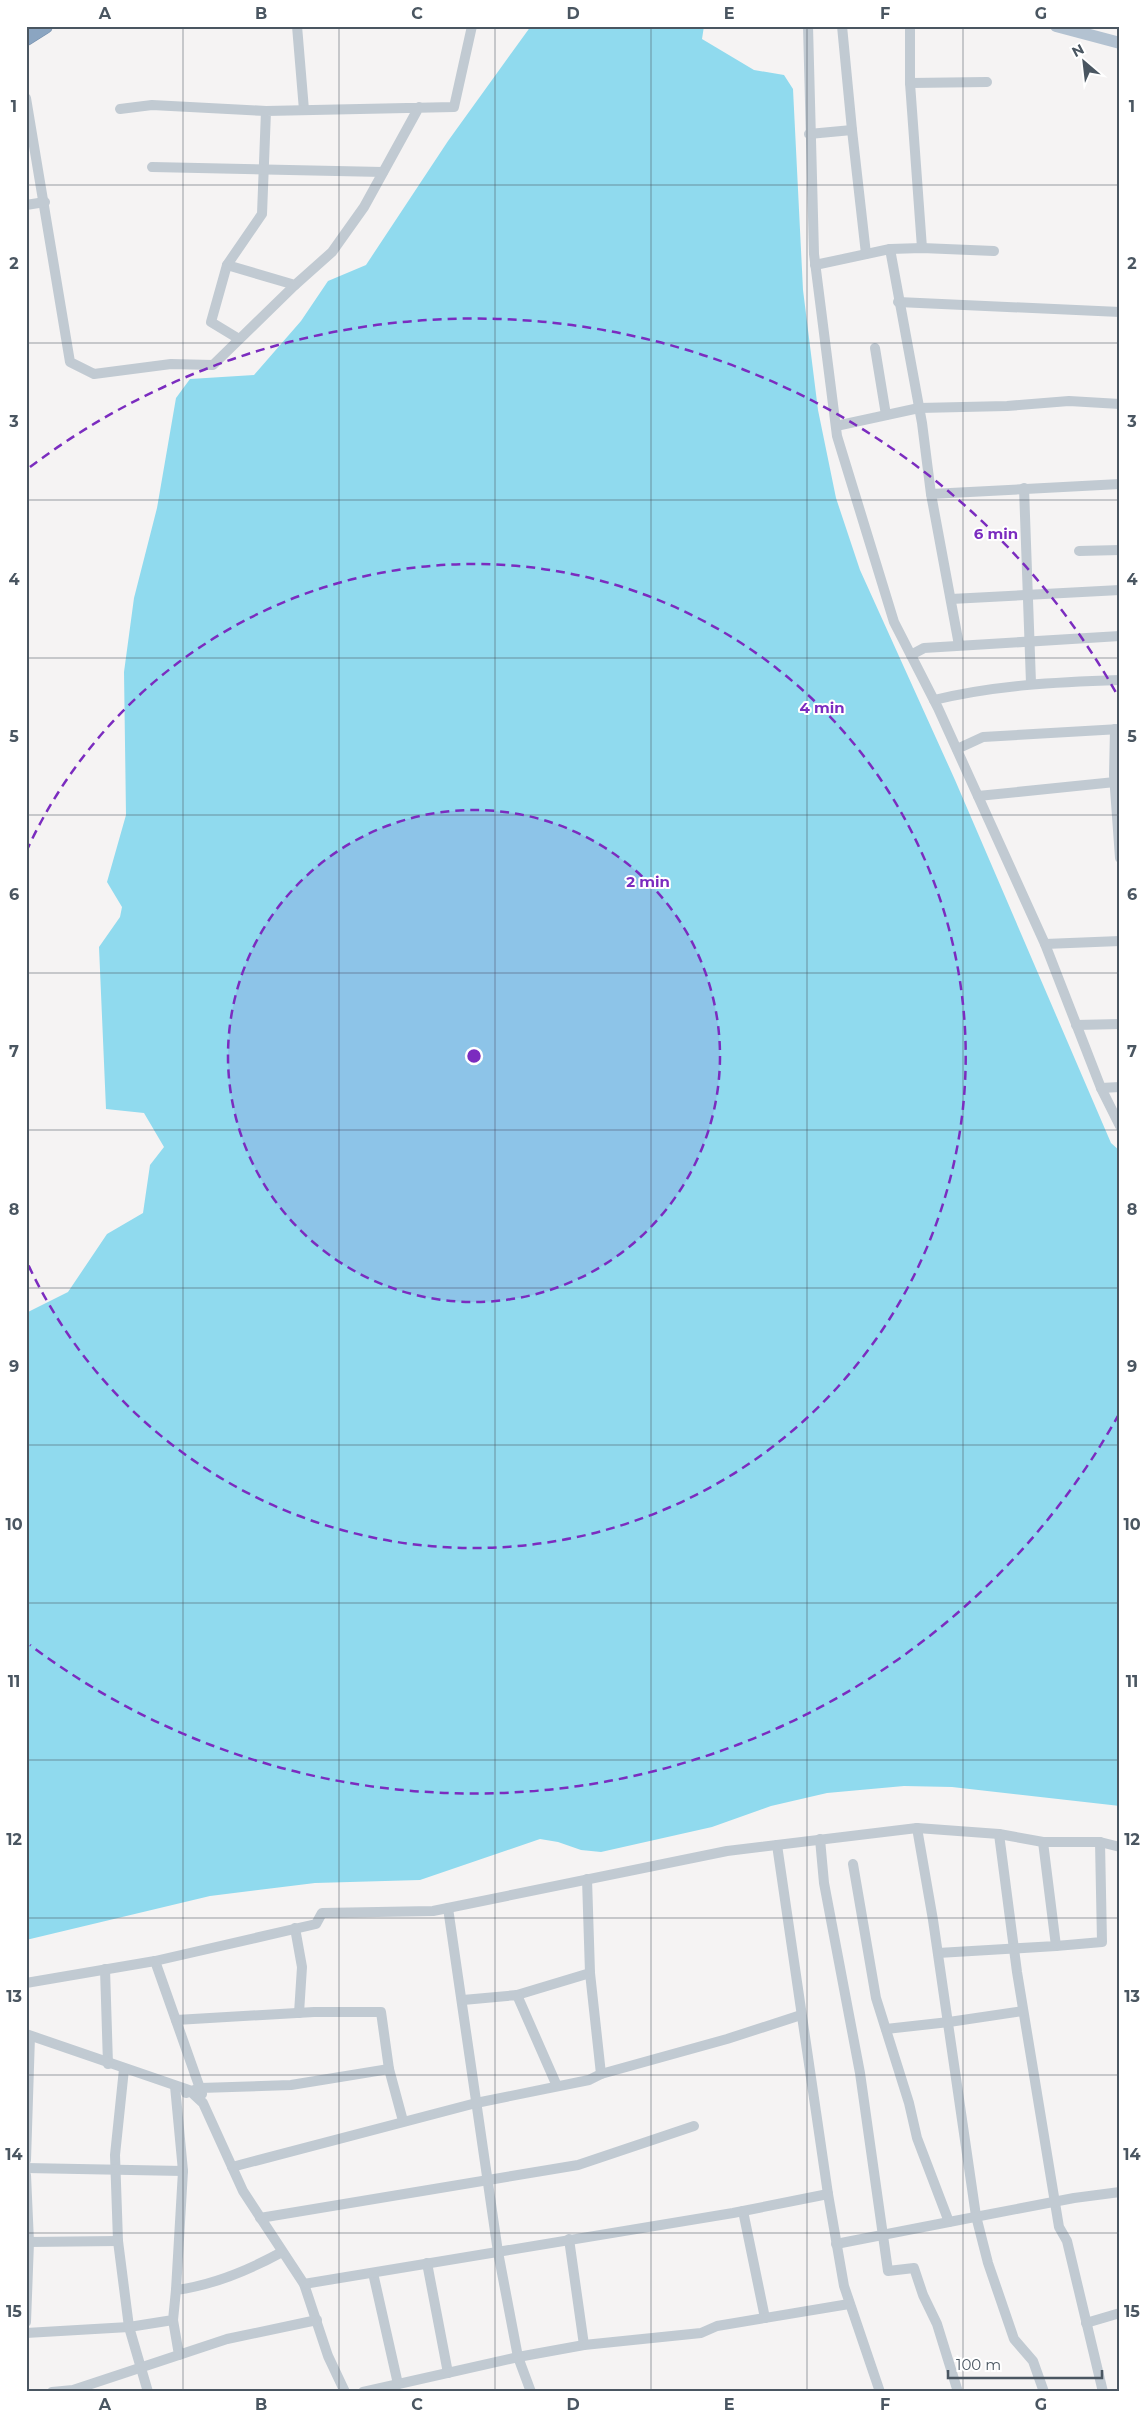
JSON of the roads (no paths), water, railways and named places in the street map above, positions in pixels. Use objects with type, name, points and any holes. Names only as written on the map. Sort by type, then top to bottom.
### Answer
[{"type":"highway","points":[[26,38],[45,26]]},
{"type":"main road","points":[[1056,26],[1120,43]]},
{"type":"street","points":[[297,26],[304,110]]},
{"type":"street","points":[[120,109],[152,104],[266,111],[454,107],[472,26]]},
{"type":"street","points":[[808,26],[809,134],[815,265],[836,426],[894,622],[934,700],[1045,944],[1076,1025],[1120,1126]]},
{"type":"street","points":[[842,26],[866,254]]},
{"type":"street","points":[[910,26],[910,83],[922,248]]},
{"type":"street","points":[[910,83],[987,82]]},
{"type":"street","points":[[26,98],[70,362],[94,374],[171,364],[213,365],[332,252],[364,207],[419,107]]},
{"type":"street","points":[[240,339],[211,322],[227,265],[262,214],[266,111]]},
{"type":"street","points":[[809,134],[852,130]]},
{"type":"street","points":[[152,168],[264,168],[383,172]]},
{"type":"street","points":[[26,205],[44,202]]},
{"type":"street","points":[[815,265],[890,250],[922,248],[994,251]]},
{"type":"street","points":[[890,250],[898,302],[919,408],[931,494],[959,645]]},
{"type":"street","points":[[227,265],[295,286]]},
{"type":"street","points":[[898,302],[1120,312]]},
{"type":"street","points":[[875,348],[886,415]]},
{"type":"street","points":[[836,426],[919,408],[1007,406],[1070,401],[1120,404]]},
{"type":"street","points":[[931,494],[1120,484]]},
{"type":"street","points":[[1024,488],[1031,683]]},
{"type":"street","points":[[1079,551],[1120,550]]},
{"type":"street","points":[[951,599],[1120,590]]},
{"type":"street","points":[[911,655],[924,648],[1030,640],[1120,636]]},
{"type":"street","points":[[934,700],[969,692],[1031,683],[1120,680]]},
{"type":"street","points":[[956,749],[983,737],[1117,729],[1116,777],[1120,858]]},
{"type":"street","points":[[978,796],[1116,777]]},
{"type":"street","points":[[1045,944],[1120,941]]},
{"type":"street","points":[[1076,1025],[1120,1024]]},
{"type":"street","points":[[1102,1088],[1120,1087]]},
{"type":"street","points":[[917,1828],[949,2022],[976,2216],[988,2263],[1014,2339],[1033,2361],[1044,2392]]},
{"type":"street","points":[[26,1983],[155,1961],[316,1924],[322,1913],[433,1911],[727,1851],[917,1828],[999,1834],[1043,1842],[1100,1842],[1120,1847]]},
{"type":"street","points":[[999,1834],[1023,2010],[1059,2227],[1067,2241],[1103,2392]]},
{"type":"street","points":[[820,1840],[824,1883],[860,2073],[888,2271],[914,2268],[923,2295],[937,2324],[958,2392]]},
{"type":"street","points":[[1043,1842],[1056,1946]]},
{"type":"street","points":[[938,1953],[1102,1942],[1100,1842]]},
{"type":"street","points":[[777,1845],[836,2244],[849,2304],[880,2392]]},
{"type":"street","points":[[853,1864],[876,1998],[909,2103],[917,2138],[949,2222]]},
{"type":"street","points":[[587,1880],[590,1973],[601,2074]]},
{"type":"street","points":[[448,1908],[463,2000],[486,2182],[498,2252],[518,2357],[531,2392]]},
{"type":"street","points":[[294,1928],[302,1966],[299,2012]]},
{"type":"street","points":[[155,1961],[207,2111],[232,2167],[260,2218],[304,2284],[328,2356],[345,2392]]},
{"type":"street","points":[[105,1969],[108,2064]]},
{"type":"street","points":[[463,2000],[518,1995],[590,1973]]},
{"type":"street","points":[[518,1995],[557,2086]]},
{"type":"street","points":[[886,2029],[949,2022],[1023,2010]]},
{"type":"street","points":[[176,2020],[299,2012],[381,2012],[389,2069],[403,2121]]},
{"type":"street","points":[[232,2167],[476,2103],[589,2080],[601,2074],[727,2039],[802,2015]]},
{"type":"street","points":[[26,2160],[28,2035],[108,2064],[189,2090],[197,2096],[207,2111]]},
{"type":"street","points":[[124,2069],[115,2171],[118,2242],[129,2326],[148,2392]]},
{"type":"street","points":[[176,2102],[189,2090],[200,2088],[291,2085],[389,2069]]},
{"type":"street","points":[[175,2086],[183,2171],[176,2290],[172,2320],[179,2355]]},
{"type":"street","points":[[260,2218],[578,2166],[694,2126]]},
{"type":"street","points":[[26,2168],[183,2171]]},
{"type":"street","points":[[26,2174],[29,2242],[26,2322]]},
{"type":"street","points":[[836,2244],[976,2216],[1120,2193]]},
{"type":"street","points":[[304,2284],[743,2211],[828,2194]]},
{"type":"street","points":[[743,2211],[765,2318]]},
{"type":"street","points":[[569,2239],[584,2345]]},
{"type":"street","points":[[29,2242],[118,2242]]},
{"type":"street","points":[[176,2290],[197,2287],[231,2276],[254,2267],[282,2252]]},
{"type":"street","points":[[427,2264],[448,2373]]},
{"type":"street","points":[[373,2273],[398,2384]]},
{"type":"street","points":[[362,2392],[518,2357],[584,2345],[701,2333],[717,2326],[849,2304]]},
{"type":"street","points":[[1086,2323],[1120,2313]]},
{"type":"street","points":[[26,2333],[129,2326],[172,2320]]},
{"type":"street","points":[[52,2392],[73,2390],[227,2339],[317,2320]]},
{"type":"water","points":[[531,26],[704,26],[702,39],[754,70],[784,75],[793,89],[803,290],[818,410],[836,498],[860,570],[955,780],[1111,1143],[1120,1151],[1120,1806],[952,1787],[904,1786],[827,1793],[771,1806],[712,1827],[601,1852],[581,1850],[558,1842],[540,1839],[420,1880],[315,1883],[210,1896],[26,1940],[26,1313],[68,1292],[107,1234],[143,1213],[150,1165],[164,1147],[144,1113],[106,1109],[99,947],[120,917],[122,907],[107,882],[126,815],[124,672],[134,598],[157,508],[176,398],[190,379],[254,375],[301,321],[328,281],[366,265],[448,141]]}]
